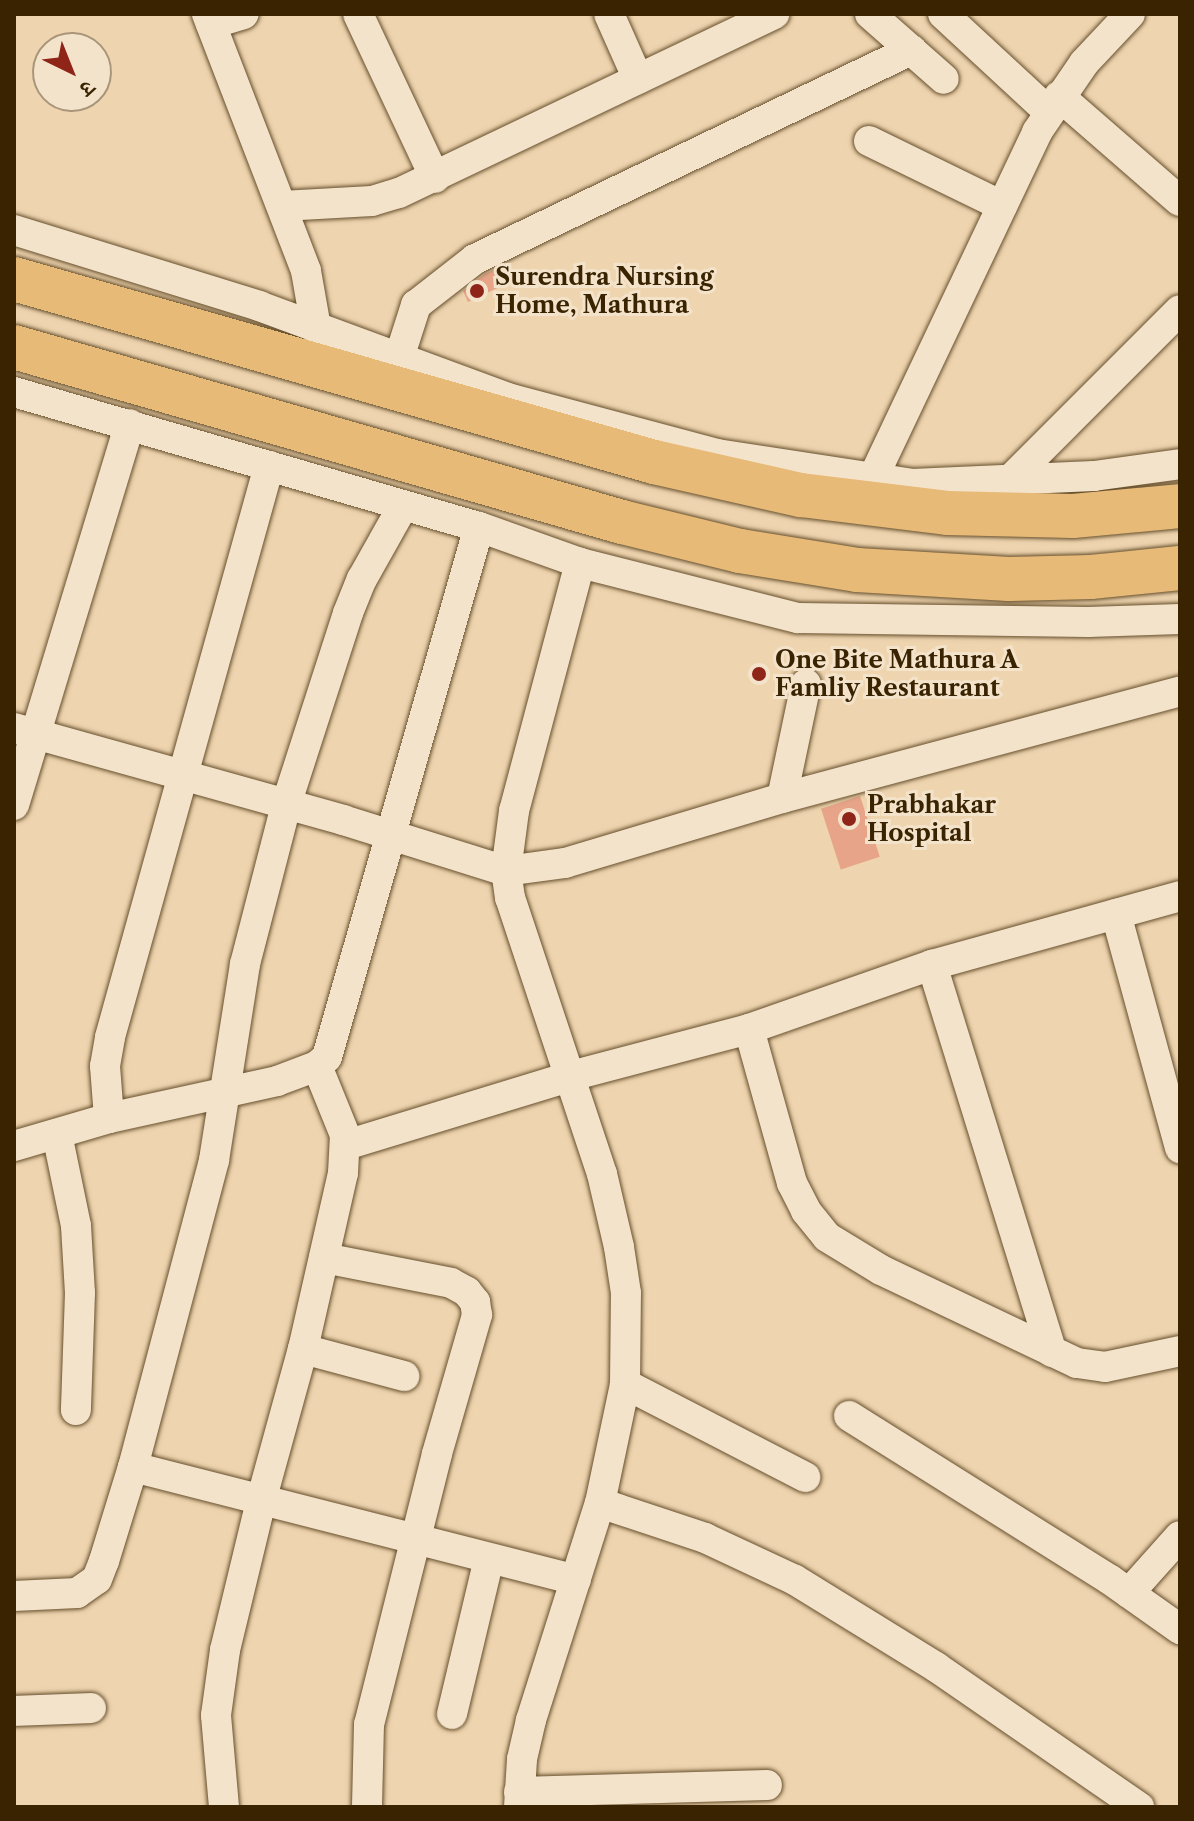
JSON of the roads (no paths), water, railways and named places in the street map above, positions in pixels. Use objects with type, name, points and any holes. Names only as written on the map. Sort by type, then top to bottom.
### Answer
[{"type":"highway","points":[[14,279],[654,462],[801,495],[947,513],[1073,516],[1180,506]]},
{"type":"highway","points":[[14,347],[622,522],[740,551],[857,570],[1009,579],[1091,577],[1180,568]]},
{"type":"street","points":[[244,14],[209,19],[306,271],[316,328]]},
{"type":"street","points":[[358,14],[435,178]]},
{"type":"street","points":[[609,14],[638,79]]},
{"type":"street","points":[[282,206],[372,201],[435,178],[774,14]]},
{"type":"street","points":[[870,14],[944,79]]},
{"type":"street","points":[[943,14],[1180,201]]},
{"type":"street","points":[[873,478],[1054,104],[1130,14]]},
{"type":"street","points":[[399,358],[416,305],[475,259],[912,50]]},
{"type":"street","points":[[869,141],[1002,206]]},
{"type":"street","points":[[14,230],[316,328],[508,398],[717,454],[912,484],[1094,476],[1180,464]]},
{"type":"street","points":[[1010,480],[1180,310]]},
{"type":"street","points":[[14,393],[479,527],[580,563],[798,618],[1088,622],[1180,619]]},
{"type":"street","points":[[14,805],[24,731],[130,424]]},
{"type":"street","points":[[109,1118],[105,1066],[110,1037],[180,776],[269,466]]},
{"type":"street","points":[[14,1596],[77,1593],[97,1579],[133,1467],[199,1223],[226,1092],[228,1058],[245,964],[286,805],[334,647],[362,579],[403,506]]},
{"type":"street","points":[[14,1146],[109,1118],[277,1081],[317,1066],[327,1057],[479,527]]},
{"type":"street","points":[[580,563],[514,811],[506,871],[510,898],[602,1174],[619,1247],[626,1293],[625,1384],[600,1503],[531,1720],[519,1800],[767,1785]]},
{"type":"street","points":[[782,798],[806,684]]},
{"type":"street","points":[[24,731],[392,835],[506,871],[565,863],[782,798],[1180,691]]},
{"type":"street","points":[[346,1145],[571,1076],[749,1029],[932,965],[1180,896]]},
{"type":"street","points":[[1116,914],[1180,1148]]},
{"type":"street","points":[[932,965],[1052,1352]]},
{"type":"street","points":[[749,1029],[792,1183],[806,1211],[827,1237],[881,1270],[1077,1363],[1105,1367],[1180,1351]]},
{"type":"street","points":[[224,1807],[216,1746],[220,1680],[261,1501],[303,1349],[343,1173],[346,1145],[340,1117],[317,1066]]},
{"type":"street","points":[[57,1134],[76,1226],[80,1293],[76,1410]]},
{"type":"street","points":[[324,1258],[451,1283],[467,1292],[475,1302],[474,1332],[369,1724],[367,1807]]},
{"type":"street","points":[[303,1349],[404,1376]]},
{"type":"street","points":[[625,1384],[805,1477]]},
{"type":"street","points":[[849,1416],[1129,1593],[1180,1629]]},
{"type":"street","points":[[133,1467],[576,1580]]},
{"type":"street","points":[[600,1503],[692,1533],[795,1580],[936,1667],[1139,1807]]},
{"type":"street","points":[[1129,1593],[1180,1536]]},
{"type":"street","points":[[452,1714],[489,1559]]},
{"type":"street","points":[[14,1711],[91,1708]]},
{"type":"place","name":"Surendra Nursing Home, Mathura","points":[[477,291]]},
{"type":"place","name":"One Bite Mathura A Famliy Restaurant","points":[[759,674]]},
{"type":"place","name":"Prabhakar Hospital","points":[[849,819]]}]
